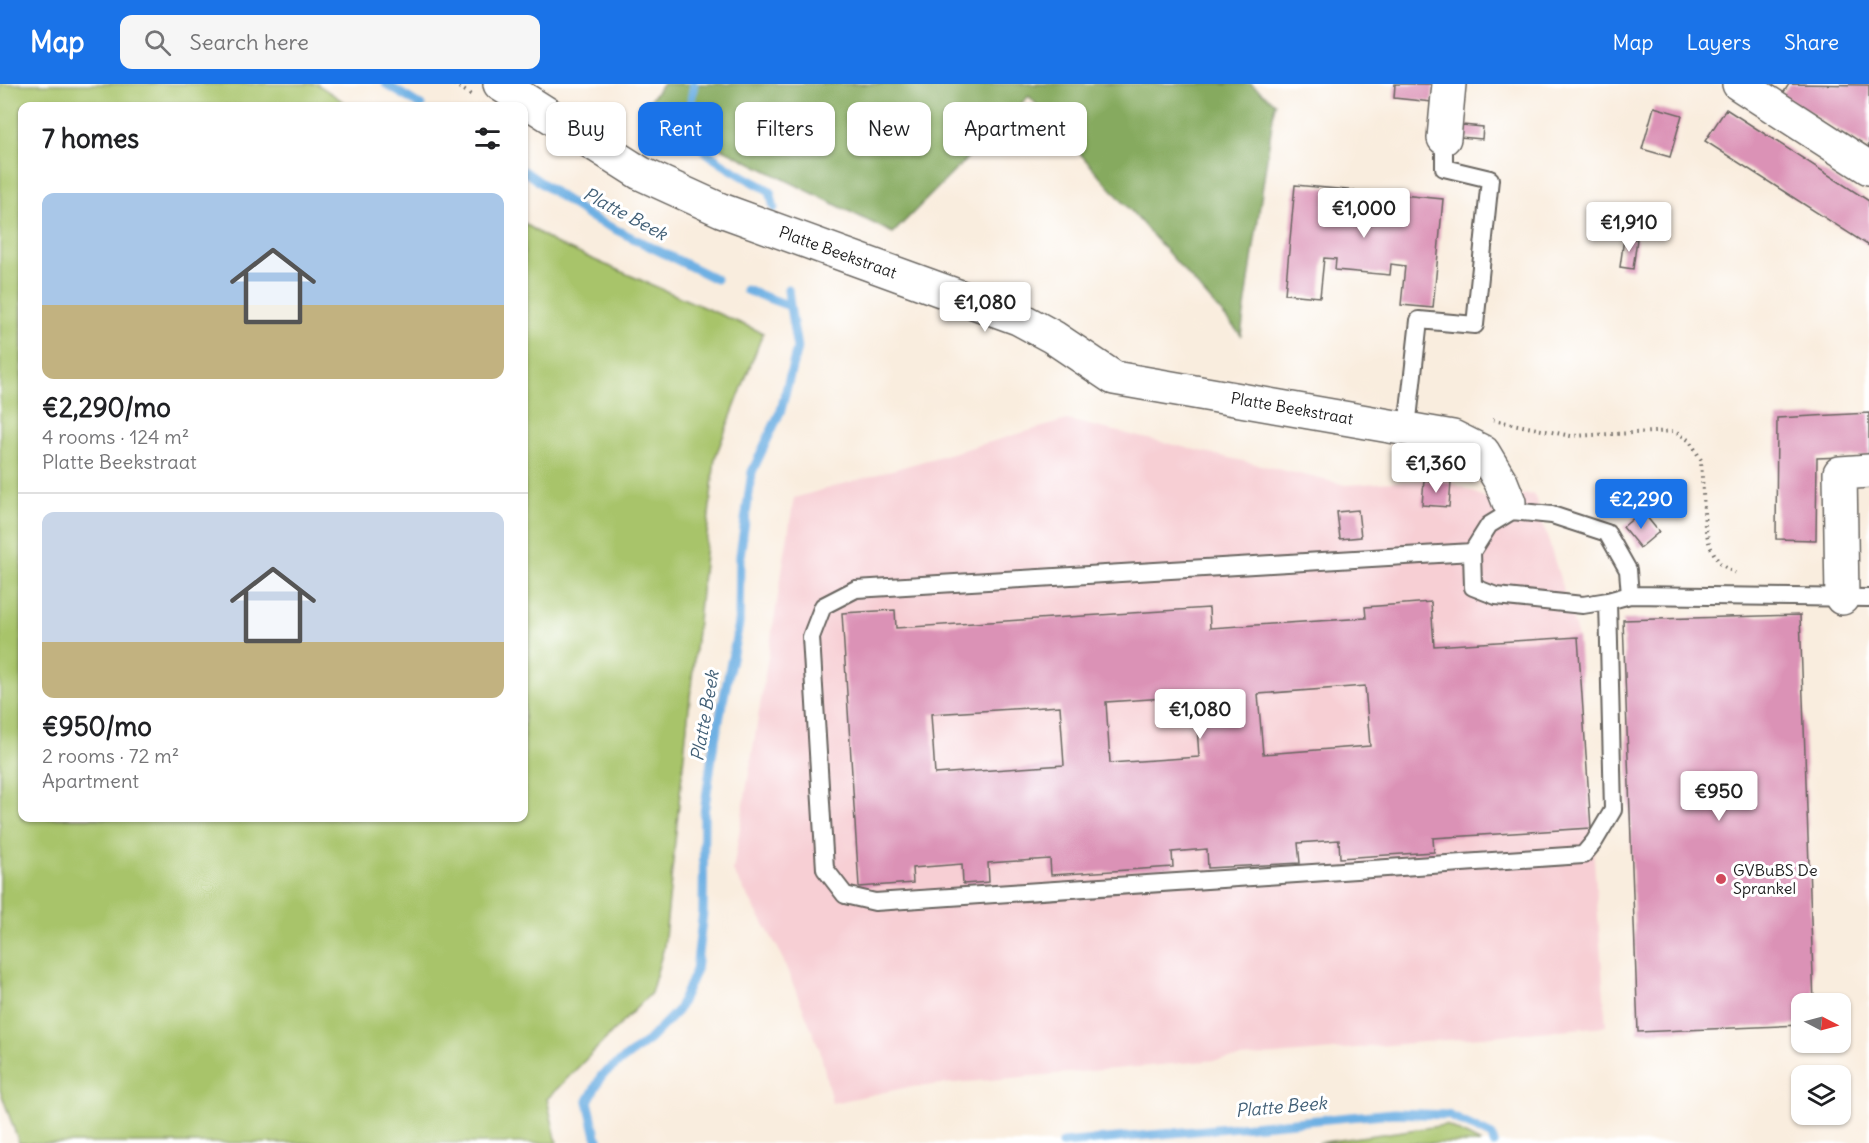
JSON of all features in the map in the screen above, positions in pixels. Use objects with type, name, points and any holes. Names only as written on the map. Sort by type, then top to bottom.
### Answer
[{"type":"street","name":"Platte Beekstraat","points":[[500,84],[640,174],[721,210],[1018,318],[1053,337],[1114,378],[1453,437],[1484,452],[1502,482],[1510,506]]},
{"type":"street","points":[[1444,138],[1449,84]]},
{"type":"street","points":[[1739,84],[1869,168]]},
{"type":"street","points":[[1855,598],[1840,473],[1869,471]]},
{"type":"lane","points":[[1407,428],[1419,320],[1475,325],[1490,179],[1444,168],[1444,138]]},
{"type":"lane","points":[[1630,596],[1628,570],[1607,533],[1552,515],[1510,506],[1489,525],[1472,552],[1473,587],[1496,596],[1583,605],[1630,596],[1855,598]]},
{"type":"lane","points":[[1472,552],[856,589],[823,606],[811,637],[825,868],[845,894],[875,902],[1583,855],[1594,842],[1613,810],[1608,601]]},
{"type":"shaded area","points":[[1067,420],[1346,485],[1424,480],[1451,482],[1486,498],[1534,494],[1578,637],[1606,1026],[909,1087],[832,1103],[820,1050],[779,950],[733,871],[794,498]]},
{"type":"green space","points":[[0,84],[317,84],[344,102],[18,102],[18,822],[528,822],[528,226],[553,242],[763,333],[715,458],[664,947],[651,993],[547,1099],[557,1143],[19,1143],[0,1090]]},
{"type":"green space","points":[[663,84],[1251,84],[1275,103],[1241,335],[1082,156],[1087,156],[1087,102],[1034,102],[1029,96],[1023,102],[943,102],[943,156],[969,156],[893,233],[737,156],[835,156],[835,102],[735,102],[735,155],[723,149],[723,102],[648,102]]},
{"type":"green space","points":[[1446,1125],[1481,1143],[1317,1143]]},
{"type":"building","points":[[1395,84],[1434,84],[1432,102],[1394,98]]},
{"type":"building","points":[[1789,84],[1869,85],[1869,148],[1782,95]]},
{"type":"building","points":[[1654,107],[1682,115],[1670,157],[1642,149]]},
{"type":"building","points":[[1726,109],[1869,201],[1869,246],[1705,141]]},
{"type":"building","points":[[1462,125],[1483,127],[1482,139],[1460,137]]},
{"type":"building","points":[[1295,185],[1443,199],[1433,308],[1401,305],[1405,266],[1391,264],[1390,275],[1335,270],[1336,259],[1324,258],[1320,297],[1285,294]]},
{"type":"building","points":[[1624,238],[1637,239],[1633,269],[1620,267]]},
{"type":"building","points":[[1869,413],[1869,456],[1817,458],[1816,540],[1776,539],[1777,418]]},
{"type":"building","points":[[1424,480],[1451,482],[1449,507],[1422,505]]},
{"type":"building","points":[[1358,510],[1361,537],[1340,539],[1337,512]]},
{"type":"building","points":[[1642,511],[1659,532],[1640,548],[1623,527]]},
{"type":"building","points":[[1431,602],[1434,646],[1578,637],[1591,828],[1433,838],[1434,852],[1340,858],[1339,840],[1298,843],[1300,863],[1208,868],[1207,849],[1172,852],[1173,867],[1051,875],[1050,859],[988,863],[989,882],[963,884],[962,864],[912,868],[913,883],[859,887],[842,613],[895,610],[896,628],[1209,608],[1210,628],[1366,618],[1365,607]],"holes":[[[1365,686],[1370,746],[1263,754],[1258,694]],[[1195,696],[1199,757],[1110,763],[1106,702]],[[1060,706],[1064,765],[935,774],[931,714]]]},
{"type":"building","name":"GVBuBS De Sprankel","points":[[1800,615],[1814,993],[1791,993],[1791,1025],[1638,1032],[1623,620]]},
{"type":"waterway","name":"Platte Beek","points":[[386,84],[415,102]]},
{"type":"waterway","points":[[694,84],[690,122],[692,135],[696,142],[726,166],[770,191],[774,208]]},
{"type":"waterway","name":"Platte Beek","points":[[528,174],[590,217],[716,279]]},
{"type":"waterway","points":[[788,289],[790,306]]},
{"type":"waterway","name":"Platte Beek","points":[[600,1143],[596,1136],[588,1101],[602,1075],[649,1040],[678,1010],[696,970],[703,912],[704,813],[713,749],[739,624],[740,556],[752,472],[781,410],[797,348],[790,306],[746,290]]},
{"type":"waterway","name":"Platte Beek","points":[[1062,1143],[1394,1113],[1448,1115],[1492,1136],[1494,1143]]},
{"type":"place","name":"GVBuBS De Sprankel","points":[[1721,879]]}]
